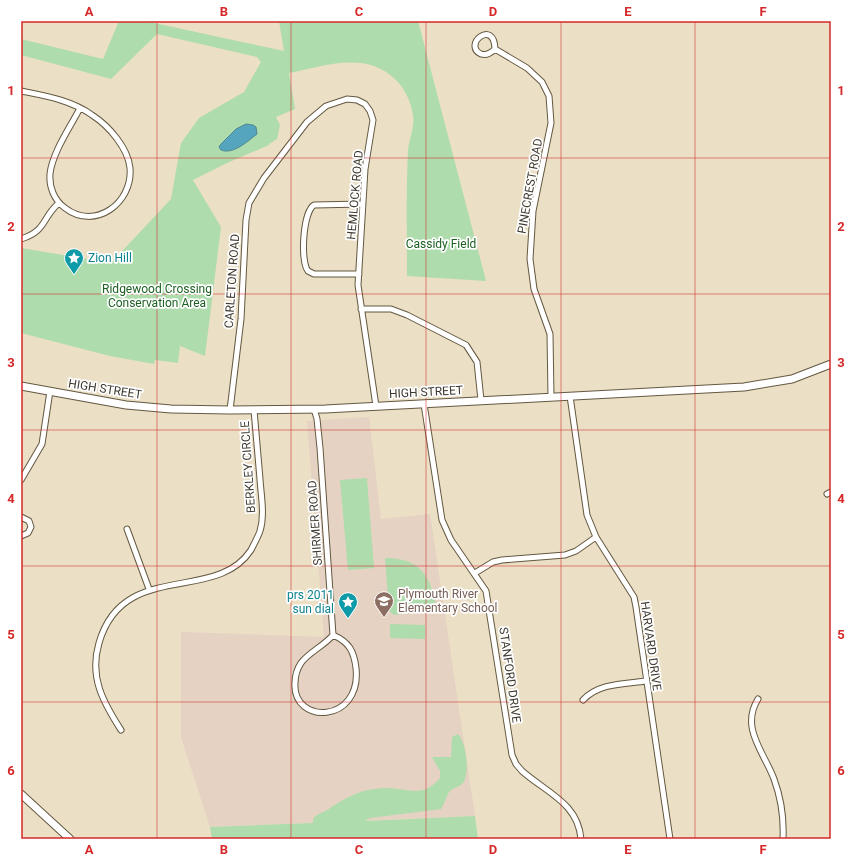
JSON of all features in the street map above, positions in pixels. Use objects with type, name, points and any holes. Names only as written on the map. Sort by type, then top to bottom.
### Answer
[{"type":"main road","name":"HIGH STREET","points":[[21,386],[126,405],[171,409],[314,409],[760,386],[792,379],[831,364]]},
{"type":"main road","points":[[21,794],[70,839]]},
{"type":"street","name":"PINECREST ROAD","points":[[486,34],[491,36],[495,41],[495,49],[489,54],[483,55],[478,52],[475,47],[479,36],[486,34]]},
{"type":"street","name":"PINECREST ROAD","points":[[495,49],[527,68],[542,82],[549,96],[551,123],[533,211],[530,260],[534,289],[550,334],[551,397]]},
{"type":"street","points":[[21,91],[64,101],[80,108],[98,119],[118,141],[128,160],[130,180],[121,200],[115,207],[105,213],[90,217],[79,215],[67,210],[59,203],[51,188],[51,168],[80,108]]},
{"type":"street","name":"HEMLOCK ROAD","points":[[276,162],[307,122],[320,110],[344,99],[354,99],[361,102],[370,111],[374,125],[366,161],[358,274],[361,309],[376,406]]},
{"type":"street","name":"CARLETON ROAD","points":[[230,410],[242,310],[247,211],[257,188],[276,162]]},
{"type":"street","points":[[21,239],[34,234],[40,229],[59,203]]},
{"type":"street","points":[[358,274],[314,274],[308,271],[304,259],[306,222],[307,212],[314,205],[363,204]]},
{"type":"street","points":[[361,309],[391,309],[414,318],[466,344],[476,362],[481,400]]},
{"type":"street","points":[[21,480],[42,444],[50,391]]},
{"type":"street","name":"HARVARD DRIVE","points":[[570,396],[587,515],[596,537],[634,597],[670,839]]},
{"type":"street","name":"STANFORD DRIVE","points":[[424,404],[442,520],[450,540],[475,573],[486,591],[512,755],[516,764],[522,771],[571,810],[579,824],[581,839]]},
{"type":"street","name":"SHIRMER ROAD","points":[[314,409],[317,418],[320,448],[333,635]]},
{"type":"street","name":"BERKLEY CIRCLE","points":[[121,730],[107,708],[98,688],[95,668],[97,649],[105,628],[112,616],[130,599],[149,590],[225,572],[236,566],[250,551],[260,531],[262,511],[254,410]]},
{"type":"street","points":[[21,517],[29,521],[31,527],[28,533],[21,536]]},
{"type":"street","points":[[127,529],[149,590]]},
{"type":"street","points":[[475,573],[493,562],[502,560],[565,555],[576,551],[596,537]]},
{"type":"street","points":[[333,635],[344,640],[352,652],[356,673],[354,692],[347,703],[336,710],[314,712],[299,702],[295,687],[295,677],[302,662],[328,642],[333,635]]},
{"type":"street","points":[[583,700],[594,690],[600,687],[646,681]]},
{"type":"street","points":[[758,699],[751,715],[752,727],[777,790],[782,811],[783,839]]},
{"type":"shaded area","name":"Plymouth River Elementary School","points":[[369,417],[381,519],[430,514],[475,816],[210,827],[181,737],[181,632],[324,637],[307,421]]},
{"type":"green space","name":"Ridgewood Crossing Conservation Area","points":[[119,21],[145,21],[284,51],[279,21],[418,21],[486,281],[407,276],[408,151],[413,129],[411,105],[405,92],[396,80],[384,71],[372,65],[358,63],[331,64],[289,73],[295,109],[276,117],[280,125],[277,139],[269,145],[227,163],[193,180],[221,227],[205,356],[180,346],[178,363],[155,360],[154,364],[110,356],[21,333],[21,248],[111,263],[171,199],[181,143],[199,118],[244,92],[261,62],[257,57],[157,34],[111,79],[21,55],[21,39],[103,59]]},
{"type":"green space","points":[[367,478],[374,568],[348,570],[340,480]]},
{"type":"green space","points":[[385,558],[408,561],[423,572],[432,588],[437,610],[394,615],[389,611]]},
{"type":"green space","points":[[390,624],[425,625],[425,639],[390,638]]},
{"type":"green space","points":[[458,734],[461,738],[465,751],[467,766],[465,780],[462,784],[449,792],[441,809],[370,818],[365,821],[475,816],[478,839],[212,839],[210,827],[313,823],[313,819],[316,815],[328,810],[349,797],[369,790],[392,788],[420,791],[427,789],[440,778],[440,771],[432,757],[451,757],[452,737]]},
{"type":"water","points":[[246,124],[256,127],[257,134],[235,149],[230,151],[221,150],[219,147],[221,144],[236,129]]},
{"type":"place","name":"Zion Hill","points":[[74,275]]},
{"type":"place","name":"Plymouth River Elementary School","points":[[384,618]]},
{"type":"place","name":"prs 2011 sun dial","points":[[348,619]]},
{"type":"park label","name":"Cassidy Field","points":[[441,244]]}]
